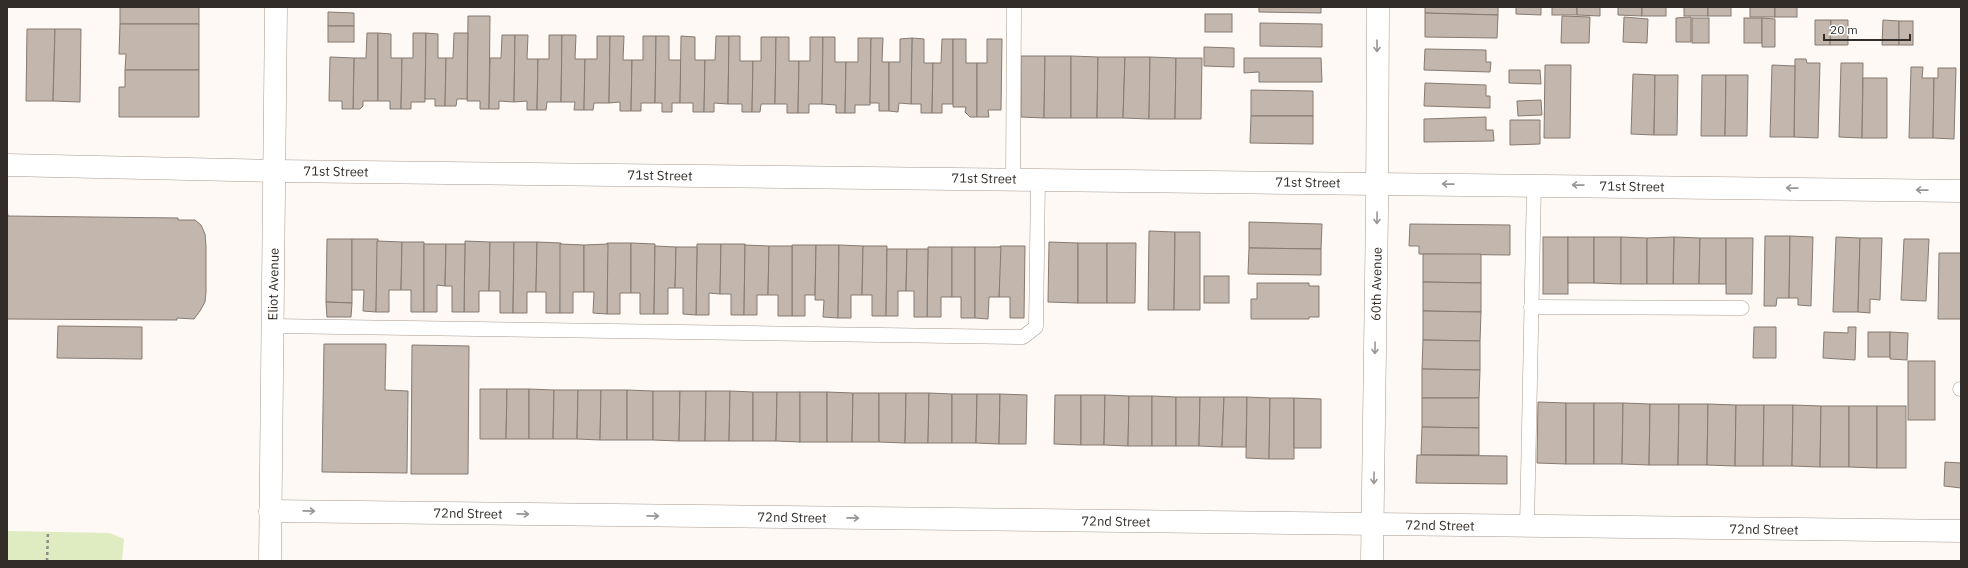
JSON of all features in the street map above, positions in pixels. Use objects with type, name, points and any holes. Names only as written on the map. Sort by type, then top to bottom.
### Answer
[{"type":"street","name":"Eliot Avenue","points":[[270,561],[276,7]]},
{"type":"street","name":"60th Avenue","points":[[1372,561],[1378,7]]},
{"type":"street","name":"71st Street","points":[[7,165],[275,170],[1961,191]]},
{"type":"street","name":"72nd Street","points":[[270,511],[1961,531]]},
{"type":"lane","points":[[1013,179],[1014,7]]},
{"type":"lane","points":[[272,326],[1023,337],[1036,327],[1038,179]]},
{"type":"lane","points":[[1526,526],[1534,185]]},
{"type":"lane","points":[[1531,307],[1742,308]]},
{"type":"path","points":[[47,561],[48,532]]},
{"type":"green space","points":[[7,531],[110,533],[124,539],[122,561],[7,561]]},
{"type":"building","points":[[120,7],[199,7],[199,24],[120,24]]},
{"type":"building","points":[[1259,7],[1321,7],[1321,13],[1259,12]]},
{"type":"building","points":[[1425,7],[1498,7],[1498,15],[1425,13]]},
{"type":"building","points":[[1516,7],[1541,7],[1541,15],[1516,14]]},
{"type":"building","points":[[1552,7],[1577,7],[1577,15],[1552,15]]},
{"type":"building","points":[[1577,7],[1600,7],[1600,16],[1577,15]]},
{"type":"building","points":[[1618,7],[1642,7],[1642,16],[1618,15]]},
{"type":"building","points":[[1642,7],[1666,7],[1666,16],[1642,16]]},
{"type":"building","points":[[1684,7],[1708,7],[1708,16],[1684,16]]},
{"type":"building","points":[[1708,7],[1731,7],[1731,16],[1708,16]]},
{"type":"building","points":[[1750,7],[1775,7],[1775,17],[1750,17]]},
{"type":"building","points":[[1775,7],[1797,7],[1797,17],[1775,17]]},
{"type":"building","points":[[328,12],[354,13],[354,26],[328,26]]},
{"type":"building","points":[[1425,13],[1498,15],[1497,38],[1425,37]]},
{"type":"building","points":[[1205,14],[1232,14],[1232,32],[1205,32]]},
{"type":"building","points":[[468,16],[490,16],[489,109],[480,109],[480,101],[467,101]]},
{"type":"building","points":[[1562,16],[1590,17],[1589,43],[1561,43]]},
{"type":"building","points":[[1624,17],[1648,19],[1647,43],[1623,42]]},
{"type":"building","points":[[1691,17],[1691,42],[1676,42],[1676,18]]},
{"type":"building","points":[[1692,18],[1709,18],[1709,43],[1692,43]]},
{"type":"building","points":[[1744,18],[1762,18],[1762,43],[1744,43]]},
{"type":"building","points":[[1762,18],[1775,19],[1775,47],[1762,47]]},
{"type":"building","points":[[1815,20],[1831,20],[1830,45],[1815,45]]},
{"type":"building","points":[[1831,20],[1848,20],[1848,45],[1830,45]]},
{"type":"building","points":[[1883,20],[1899,21],[1899,45],[1882,45]]},
{"type":"building","points":[[1899,21],[1913,21],[1913,45],[1899,45]]},
{"type":"building","points":[[1260,23],[1322,24],[1322,47],[1260,46]]},
{"type":"building","points":[[120,24],[199,24],[199,70],[125,70],[126,54],[119,54]]},
{"type":"building","points":[[328,26],[354,26],[354,42],[328,42]]},
{"type":"building","points":[[27,29],[55,29],[53,101],[26,101]]},
{"type":"building","points":[[55,29],[81,29],[80,102],[53,101]]},
{"type":"building","points":[[367,33],[378,33],[378,101],[363,101],[363,106],[360,109],[353,109],[354,58],[366,58]]},
{"type":"building","points":[[378,33],[391,34],[391,58],[402,58],[401,109],[390,109],[390,101],[378,101]]},
{"type":"building","points":[[413,33],[426,33],[425,102],[411,102],[411,109],[401,109],[402,58],[413,58]]},
{"type":"building","points":[[426,33],[438,34],[438,58],[446,58],[445,106],[435,106],[435,99],[425,99]]},
{"type":"building","points":[[454,33],[468,33],[467,99],[457,99],[456,106],[445,106],[446,58],[453,58]]},
{"type":"building","points":[[502,35],[515,35],[514,102],[499,101],[499,109],[489,109],[490,58],[501,58]]},
{"type":"building","points":[[515,35],[528,35],[527,59],[538,59],[537,110],[527,110],[527,101],[514,102]]},
{"type":"building","points":[[549,35],[562,35],[561,102],[547,102],[546,110],[537,110],[538,59],[549,59]]},
{"type":"building","points":[[562,35],[576,35],[575,59],[585,59],[584,110],[574,110],[575,102],[561,102]]},
{"type":"building","points":[[597,36],[610,36],[609,103],[594,103],[593,110],[584,110],[585,59],[597,59]]},
{"type":"building","points":[[610,36],[624,36],[623,60],[632,60],[631,111],[620,111],[620,102],[609,103]]},
{"type":"building","points":[[643,36],[656,36],[655,103],[641,103],[641,111],[631,111],[632,60],[643,60]]},
{"type":"building","points":[[656,36],[669,36],[669,60],[681,60],[680,103],[672,103],[672,112],[662,112],[662,103],[655,103]]},
{"type":"building","points":[[681,36],[695,37],[695,60],[705,60],[704,112],[693,112],[693,103],[680,103]]},
{"type":"building","points":[[716,36],[729,36],[728,104],[714,103],[714,112],[704,112],[705,60],[715,60]]},
{"type":"building","points":[[729,36],[740,36],[740,61],[753,61],[752,112],[742,112],[742,104],[728,104]]},
{"type":"building","points":[[761,37],[776,37],[775,104],[761,104],[760,112],[752,112],[753,61],[761,61]]},
{"type":"building","points":[[776,37],[789,37],[789,61],[799,61],[798,113],[787,113],[787,104],[775,104]]},
{"type":"building","points":[[810,37],[823,37],[822,104],[809,104],[809,113],[798,113],[799,61],[810,61]]},
{"type":"building","points":[[823,37],[835,37],[835,62],[846,62],[845,113],[836,113],[836,105],[822,104]]},
{"type":"building","points":[[858,38],[871,38],[870,105],[855,105],[855,113],[845,113],[846,62],[858,62]]},
{"type":"building","points":[[871,38],[883,38],[882,62],[889,62],[889,111],[879,111],[879,103],[870,103]]},
{"type":"building","points":[[912,38],[924,39],[924,63],[933,63],[932,113],[921,113],[921,104],[911,104]]},
{"type":"building","points":[[912,38],[911,104],[899,103],[898,112],[889,111],[889,62],[900,62],[900,39]]},
{"type":"building","points":[[942,39],[953,39],[953,104],[942,104],[942,113],[932,113],[933,63],[941,63]]},
{"type":"building","points":[[953,39],[966,39],[966,63],[977,63],[977,117],[970,117],[965,112],[966,107],[953,107]]},
{"type":"building","points":[[987,39],[1002,39],[1001,110],[988,110],[989,117],[977,117],[977,63],[987,63]]},
{"type":"building","points":[[1204,47],[1234,48],[1234,67],[1204,66]]},
{"type":"building","points":[[1425,49],[1486,50],[1486,62],[1491,62],[1490,72],[1424,70]]},
{"type":"building","points":[[1021,56],[1045,56],[1044,118],[1021,117]]},
{"type":"building","points":[[1045,56],[1071,56],[1071,118],[1044,118]]},
{"type":"building","points":[[1071,56],[1098,57],[1097,118],[1071,118]]},
{"type":"building","points":[[330,57],[354,58],[353,109],[342,109],[342,101],[329,101]]},
{"type":"building","points":[[1098,57],[1125,57],[1123,118],[1097,118]]},
{"type":"building","points":[[1125,57],[1150,57],[1149,119],[1123,118]]},
{"type":"building","points":[[1150,57],[1176,58],[1175,119],[1149,119]]},
{"type":"building","points":[[1176,58],[1202,58],[1201,119],[1175,119]]},
{"type":"building","points":[[1244,58],[1321,58],[1322,82],[1259,82],[1259,72],[1244,73]]},
{"type":"building","points":[[1795,59],[1806,59],[1807,63],[1820,63],[1818,138],[1794,137]]},
{"type":"building","points":[[1841,63],[1863,63],[1862,138],[1839,137]]},
{"type":"building","points":[[1545,65],[1571,65],[1570,138],[1544,138]]},
{"type":"building","points":[[1772,65],[1795,66],[1794,137],[1770,137]]},
{"type":"building","points":[[1911,67],[1923,67],[1922,78],[1934,78],[1933,138],[1909,138]]},
{"type":"building","points":[[1938,68],[1956,68],[1954,139],[1933,138],[1934,78],[1938,78]]},
{"type":"building","points":[[125,70],[199,70],[199,117],[119,117],[119,87],[125,87]]},
{"type":"building","points":[[1509,70],[1540,70],[1541,84],[1509,83]]},
{"type":"building","points":[[1633,74],[1655,75],[1654,135],[1631,134]]},
{"type":"building","points":[[1655,75],[1678,75],[1677,135],[1654,135]]},
{"type":"building","points":[[1702,75],[1726,75],[1725,136],[1701,136]]},
{"type":"building","points":[[1726,75],[1748,75],[1747,136],[1725,136]]},
{"type":"building","points":[[1863,78],[1887,78],[1887,138],[1862,138]]},
{"type":"building","points":[[1425,83],[1486,85],[1486,96],[1490,96],[1490,108],[1424,106]]},
{"type":"building","points":[[1251,90],[1313,91],[1313,116],[1251,116]]},
{"type":"building","points":[[1541,100],[1542,115],[1518,116],[1517,101]]},
{"type":"building","points":[[1251,116],[1313,116],[1313,144],[1250,143]]},
{"type":"building","points":[[1486,117],[1486,130],[1493,130],[1494,141],[1424,142],[1424,119]]},
{"type":"building","points":[[1510,120],[1540,120],[1540,144],[1510,145]]},
{"type":"building","points":[[7,209],[8,216],[178,218],[178,220],[195,220],[201,225],[205,234],[205,302],[194,319],[7,319]]},
{"type":"building","points":[[1249,222],[1322,224],[1321,249],[1249,248]]},
{"type":"building","points":[[1410,224],[1510,225],[1510,255],[1419,254],[1419,246],[1409,246]]},
{"type":"building","points":[[1149,231],[1175,232],[1174,310],[1148,310]]},
{"type":"building","points":[[1175,232],[1200,232],[1200,310],[1174,310]]},
{"type":"building","points":[[1765,236],[1790,236],[1789,298],[1777,298],[1776,306],[1764,306]]},
{"type":"building","points":[[1790,236],[1813,237],[1811,306],[1798,305],[1798,298],[1789,298]]},
{"type":"building","points":[[1543,237],[1568,237],[1568,294],[1543,294]]},
{"type":"building","points":[[1568,237],[1594,237],[1594,283],[1568,283]]},
{"type":"building","points":[[1594,237],[1621,237],[1621,284],[1594,283]]},
{"type":"building","points":[[1621,237],[1647,238],[1647,284],[1621,284]]},
{"type":"building","points":[[1674,237],[1700,238],[1699,284],[1673,284]]},
{"type":"building","points":[[1674,237],[1673,284],[1647,284],[1647,238]]},
{"type":"building","points":[[1836,237],[1860,238],[1858,312],[1833,312]]},
{"type":"building","points":[[1700,238],[1726,238],[1726,284],[1699,284]]},
{"type":"building","points":[[1726,238],[1753,238],[1752,294],[1726,294]]},
{"type":"building","points":[[1860,238],[1882,238],[1880,300],[1870,299],[1870,313],[1858,312]]},
{"type":"building","points":[[327,239],[352,239],[352,303],[326,302]]},
{"type":"building","points":[[352,239],[378,239],[376,312],[363,311],[364,290],[352,290]]},
{"type":"building","points":[[1904,239],[1929,239],[1926,301],[1901,300]]},
{"type":"building","points":[[377,241],[402,242],[401,290],[389,290],[389,312],[376,312]]},
{"type":"building","points":[[465,241],[490,242],[489,291],[479,291],[479,312],[464,312]]},
{"type":"building","points":[[402,242],[424,242],[424,312],[411,312],[411,290],[401,290]]},
{"type":"building","points":[[490,242],[514,242],[513,313],[500,313],[500,291],[489,291]]},
{"type":"building","points":[[514,242],[537,242],[536,292],[527,292],[527,313],[513,313]]},
{"type":"building","points":[[537,242],[561,243],[560,313],[546,313],[546,292],[536,292]]},
{"type":"building","points":[[1049,242],[1078,243],[1078,303],[1048,302]]},
{"type":"building","points":[[607,243],[631,243],[631,293],[620,293],[620,314],[607,314]]},
{"type":"building","points":[[631,243],[655,244],[654,314],[640,314],[640,293],[631,293]]},
{"type":"building","points":[[1078,243],[1107,243],[1107,303],[1078,303]]},
{"type":"building","points":[[1107,243],[1136,243],[1135,303],[1107,303]]},
{"type":"building","points":[[424,244],[446,244],[445,286],[437,285],[437,312],[424,312]]},
{"type":"building","points":[[446,244],[465,244],[464,312],[452,312],[452,286],[445,286]]},
{"type":"building","points":[[560,244],[584,245],[584,292],[573,292],[573,313],[560,313]]},
{"type":"building","points":[[608,244],[607,314],[593,313],[594,292],[584,292],[584,245]]},
{"type":"building","points":[[697,244],[721,244],[720,294],[709,293],[709,315],[696,315]]},
{"type":"building","points":[[721,244],[745,244],[744,315],[731,315],[731,294],[720,294]]},
{"type":"building","points":[[745,245],[769,246],[768,295],[757,295],[757,315],[744,315]]},
{"type":"building","points":[[792,245],[816,245],[815,295],[805,295],[805,316],[792,316]]},
{"type":"building","points":[[816,245],[839,245],[838,318],[823,317],[824,300],[815,300]]},
{"type":"building","points":[[839,245],[863,246],[862,295],[851,295],[851,318],[838,318]]},
{"type":"building","points":[[655,246],[676,247],[675,288],[668,288],[668,314],[654,314]]},
{"type":"building","points":[[769,246],[792,246],[792,316],[778,316],[778,295],[768,295]]},
{"type":"building","points":[[863,246],[887,246],[886,316],[872,316],[872,295],[862,295]]},
{"type":"building","points":[[1000,246],[1025,246],[1024,318],[1010,318],[1010,297],[999,297]]},
{"type":"building","points":[[676,247],[697,247],[696,315],[683,314],[683,288],[675,288]]},
{"type":"building","points":[[928,247],[952,247],[952,297],[941,297],[941,317],[927,317]]},
{"type":"building","points":[[952,247],[975,247],[975,318],[961,318],[961,297],[952,297]]},
{"type":"building","points":[[975,247],[1001,247],[999,297],[989,297],[988,319],[975,318]]},
{"type":"building","points":[[1249,248],[1321,249],[1321,275],[1248,274]]},
{"type":"building","points":[[887,249],[907,249],[906,291],[898,291],[898,316],[886,316]]},
{"type":"building","points":[[907,249],[928,249],[927,317],[914,317],[914,291],[906,291]]},
{"type":"building","points":[[1939,253],[1961,253],[1961,319],[1938,319]]},
{"type":"building","points":[[1423,254],[1481,254],[1481,283],[1423,282]]},
{"type":"building","points":[[1204,276],[1229,276],[1229,303],[1204,303]]},
{"type":"building","points":[[1423,282],[1481,283],[1481,312],[1423,311]]},
{"type":"building","points":[[1257,283],[1309,283],[1309,286],[1319,286],[1319,317],[1309,317],[1309,319],[1251,319],[1251,299],[1257,299]]},
{"type":"building","points":[[326,302],[352,303],[351,317],[327,317]]},
{"type":"building","points":[[1423,311],[1481,312],[1480,341],[1423,340]]},
{"type":"building","points":[[58,326],[142,327],[142,359],[57,358]]},
{"type":"building","points":[[1754,327],[1776,327],[1776,358],[1753,358]]},
{"type":"building","points":[[1848,327],[1856,327],[1855,360],[1823,358],[1824,332],[1848,333]]},
{"type":"building","points":[[1868,332],[1890,332],[1890,357],[1868,357]]},
{"type":"building","points":[[1890,332],[1908,333],[1907,360],[1890,359]]},
{"type":"building","points":[[1423,340],[1480,341],[1480,370],[1422,369]]},
{"type":"building","points":[[324,344],[386,344],[385,390],[408,391],[407,473],[322,472]]},
{"type":"building","points":[[412,345],[469,346],[468,474],[411,474]]},
{"type":"building","points":[[1908,361],[1935,361],[1935,420],[1908,420]]},
{"type":"building","points":[[1422,369],[1480,370],[1479,398],[1422,398]]},
{"type":"building","points":[[480,389],[507,389],[506,439],[480,439]]},
{"type":"building","points":[[507,389],[529,389],[529,439],[506,439]]},
{"type":"building","points":[[529,389],[554,390],[553,439],[529,439]]},
{"type":"building","points":[[554,390],[578,390],[577,439],[553,439]]},
{"type":"building","points":[[578,390],[601,390],[600,440],[577,439]]},
{"type":"building","points":[[601,390],[627,390],[627,440],[600,440]]},
{"type":"building","points":[[627,390],[653,391],[653,440],[627,440]]},
{"type":"building","points":[[653,391],[680,391],[679,441],[653,440]]},
{"type":"building","points":[[680,391],[706,391],[705,441],[679,441]]},
{"type":"building","points":[[706,391],[730,391],[729,441],[705,441]]},
{"type":"building","points":[[730,391],[753,392],[753,441],[729,441]]},
{"type":"building","points":[[753,392],[777,392],[776,441],[753,441]]},
{"type":"building","points":[[777,392],[800,392],[800,442],[776,441]]},
{"type":"building","points":[[800,392],[827,392],[827,442],[800,442]]},
{"type":"building","points":[[827,392],[853,393],[852,442],[827,442]]},
{"type":"building","points":[[853,393],[879,393],[879,442],[852,442]]},
{"type":"building","points":[[879,393],[906,393],[905,443],[879,442]]},
{"type":"building","points":[[906,393],[929,393],[928,443],[905,443]]},
{"type":"building","points":[[929,393],[952,394],[952,443],[928,443]]},
{"type":"building","points":[[952,394],[977,394],[976,443],[952,443]]},
{"type":"building","points":[[977,394],[1000,394],[999,444],[976,443]]},
{"type":"building","points":[[1000,394],[1027,395],[1026,444],[999,444]]},
{"type":"building","points":[[1055,395],[1081,395],[1081,445],[1054,444]]},
{"type":"building","points":[[1081,395],[1105,395],[1104,445],[1081,445]]},
{"type":"building","points":[[1105,395],[1129,396],[1128,446],[1104,445]]},
{"type":"building","points":[[1129,396],[1152,396],[1152,446],[1128,446]]},
{"type":"building","points":[[1152,396],[1176,397],[1176,446],[1152,446]]},
{"type":"building","points":[[1176,397],[1200,397],[1199,446],[1176,446]]},
{"type":"building","points":[[1200,397],[1224,397],[1222,447],[1199,446]]},
{"type":"building","points":[[1224,397],[1247,397],[1246,447],[1222,447]]},
{"type":"building","points":[[1247,397],[1270,398],[1269,459],[1246,458]]},
{"type":"building","points":[[1270,398],[1294,398],[1294,459],[1269,459]]},
{"type":"building","points":[[1294,398],[1321,399],[1321,448],[1294,448]]},
{"type":"building","points":[[1422,398],[1479,398],[1479,428],[1422,427]]},
{"type":"building","points":[[1538,402],[1566,403],[1566,464],[1537,463]]},
{"type":"building","points":[[1566,403],[1594,403],[1594,464],[1566,464]]},
{"type":"building","points":[[1594,403],[1623,403],[1622,464],[1594,464]]},
{"type":"building","points":[[1623,403],[1650,404],[1649,465],[1622,464]]},
{"type":"building","points":[[1650,404],[1679,404],[1678,465],[1649,465]]},
{"type":"building","points":[[1679,404],[1708,404],[1707,465],[1678,465]]},
{"type":"building","points":[[1708,404],[1736,405],[1735,466],[1707,465]]},
{"type":"building","points":[[1736,405],[1764,405],[1763,466],[1735,466]]},
{"type":"building","points":[[1764,405],[1793,405],[1792,466],[1763,466]]},
{"type":"building","points":[[1793,405],[1821,406],[1820,467],[1792,466]]},
{"type":"building","points":[[1821,406],[1849,406],[1849,467],[1820,467]]},
{"type":"building","points":[[1849,406],[1877,406],[1877,468],[1849,467]]},
{"type":"building","points":[[1877,406],[1906,406],[1906,468],[1877,468]]},
{"type":"building","points":[[1422,427],[1479,428],[1479,455],[1421,455]]},
{"type":"building","points":[[1417,455],[1507,456],[1507,484],[1416,483]]},
{"type":"building","points":[[1945,462],[1961,463],[1961,488],[1944,486]]}]
